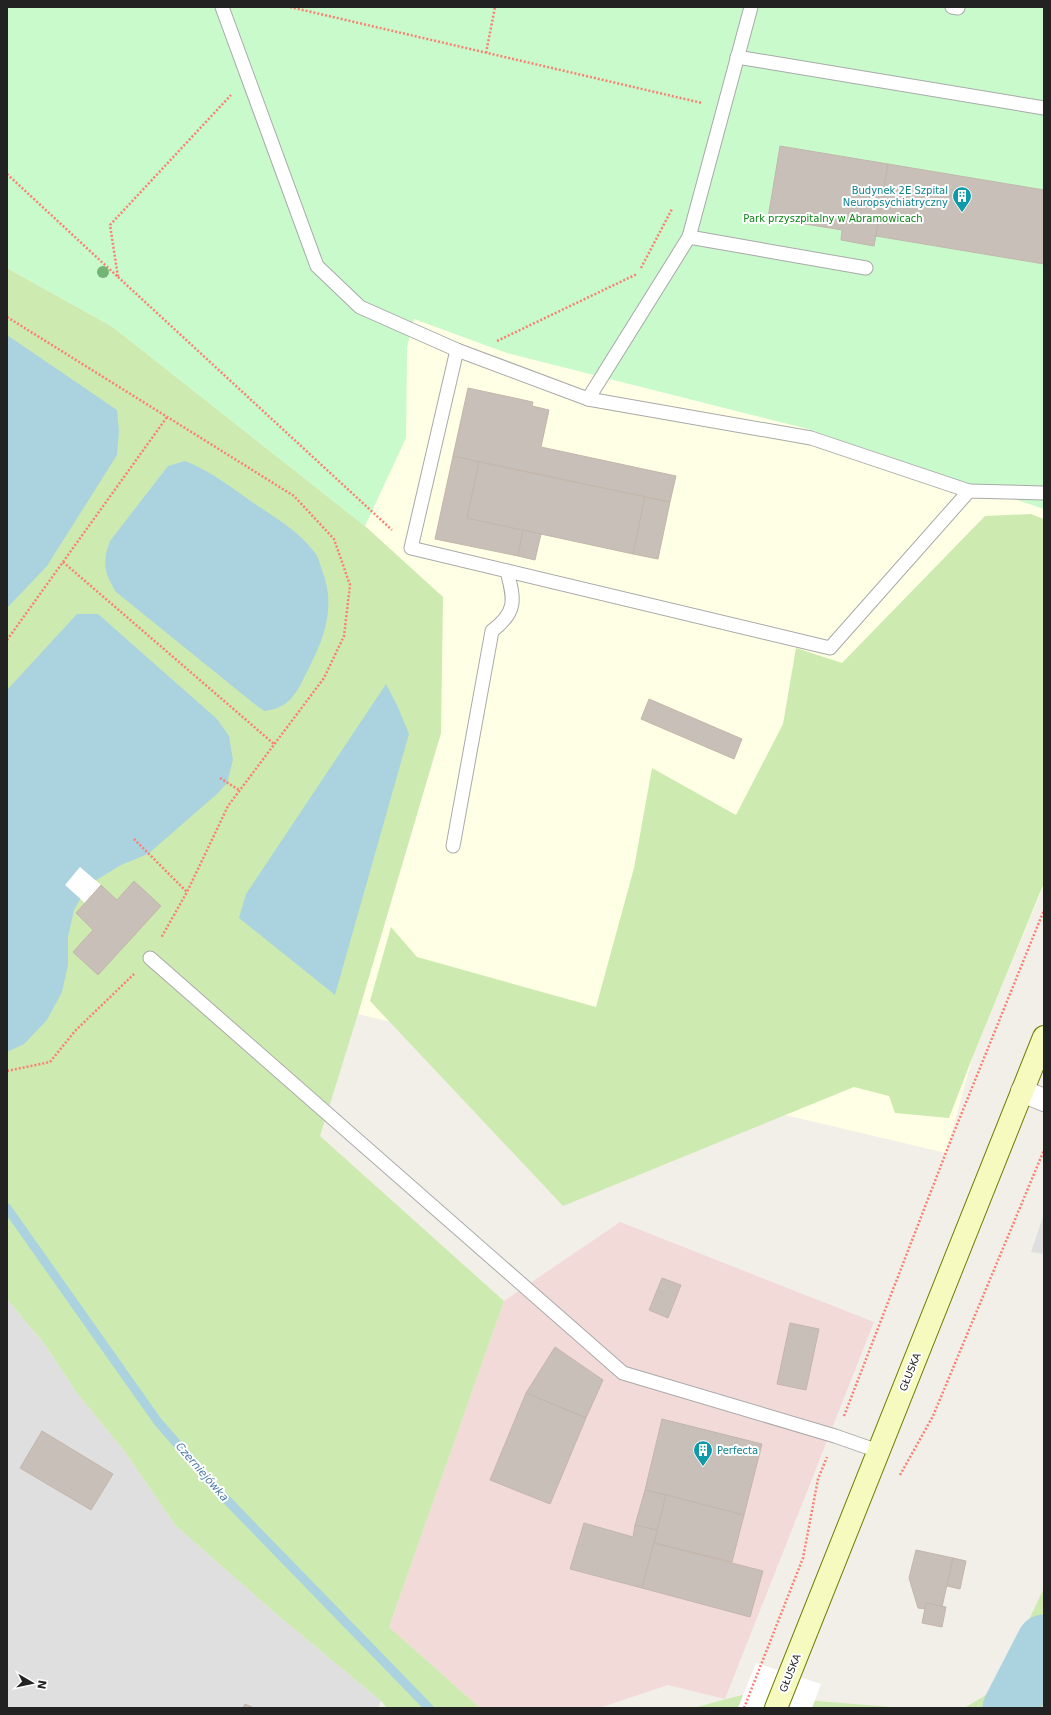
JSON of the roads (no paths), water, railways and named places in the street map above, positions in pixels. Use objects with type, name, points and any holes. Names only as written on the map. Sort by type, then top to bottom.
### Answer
[{"type":"street","name":"GŁUSKA","points":[[776,1708],[1044,1037]]},
{"type":"street","points":[[1022,1091],[1044,1100]]},
{"type":"lane","points":[[222,7],[317,266],[360,307],[457,350],[588,399],[811,438],[969,491],[1044,493]]},
{"type":"lane","points":[[588,399],[689,237],[750,7]]},
{"type":"lane","points":[[737,57],[1044,108]]},
{"type":"lane","points":[[689,237],[866,268]]},
{"type":"lane","points":[[457,350],[411,548],[830,648],[969,491]]},
{"type":"lane","points":[[453,846],[492,631],[502,624],[514,603],[507,570]]},
{"type":"lane","points":[[150,958],[623,1373],[835,1436],[878,1451]]},
{"type":"water","points":[[7,335],[117,410],[119,431],[117,455],[47,566],[7,608]]},
{"type":"water","points":[[185,461],[213,475],[287,526],[309,545],[319,562],[326,583],[328,596],[327,620],[324,632],[315,656],[297,691],[287,702],[273,709],[264,711],[252,702],[116,592],[109,579],[105,562],[110,541],[168,466]]},
{"type":"water","points":[[77,614],[98,614],[217,719],[229,736],[233,760],[227,783],[217,794],[148,854],[121,865],[88,885],[74,910],[68,937],[68,965],[62,992],[47,1020],[24,1044],[7,1052],[7,690]]},
{"type":"water","points":[[386,684],[397,705],[409,734],[335,995],[239,918],[246,894]]},
{"type":"waterway","name":"Czerniejówka","points":[[7,1208],[158,1422],[222,1495],[429,1708]]},
{"type":"waterway","name":"Czerniejówka","points":[[1010,1708],[1044,1642]]},
{"type":"place","name":"Budynek 2E Szpital Neuropsychiatryczny","points":[[962,213]]},
{"type":"place","name":"Perfecta","points":[[703,1467]]},
{"type":"park label","name":"Park przyszpitalny w Abramowicach","points":[[833,218]]}]
